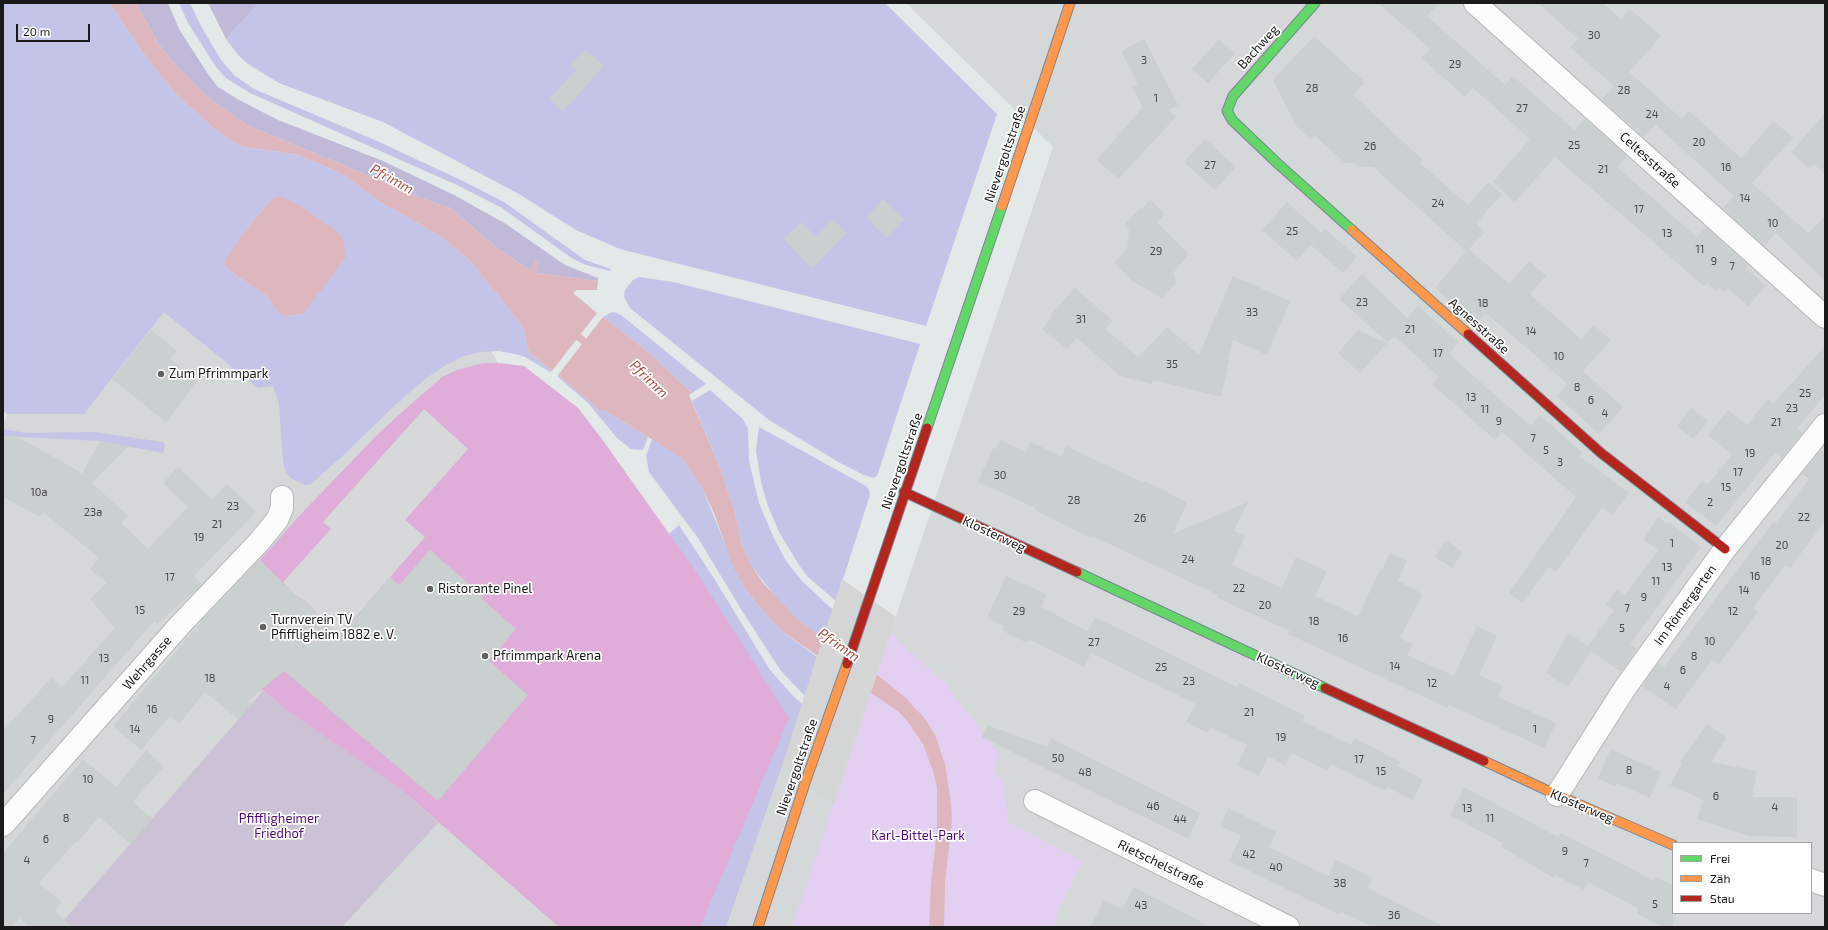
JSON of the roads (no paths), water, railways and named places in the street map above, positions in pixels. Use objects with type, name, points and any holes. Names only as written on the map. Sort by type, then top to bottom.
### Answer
[{"type":"street","name":"Nievergoltstraße","points":[[758,927],[805,782],[870,598],[904,492],[1070,3]]},
{"type":"street","name":"Bachweg","points":[[1227,111],[1229,101],[1237,90],[1315,3]]},
{"type":"street","name":"Celtesstraße","points":[[1475,3],[1825,317]]},
{"type":"street","name":"Agnesstraße","points":[[1227,111],[1240,129],[1601,453],[1725,549]]},
{"type":"street","name":"Im Römergarten","points":[[1557,795],[1625,688],[1725,549],[1825,425]]},
{"type":"street","name":"Klosterweg","points":[[904,492],[1557,795],[1672,845]]},
{"type":"street","name":"Wehrgasse","points":[[3,826],[180,625],[259,542],[277,520],[282,508],[282,497]]},
{"type":"street","name":"Rietschelstraße","points":[[1035,801],[1288,927]]},
{"type":"street","points":[[1812,879],[1825,877]]},
{"type":"street","points":[[1812,879],[1825,885]]},
{"type":"water","points":[[110,3],[136,3],[158,43],[171,60],[207,97],[247,125],[427,200],[450,208],[498,249],[531,271],[535,260],[539,262],[536,273],[598,281],[597,290],[577,290],[573,293],[597,313],[552,371],[529,352],[523,328],[517,319],[472,263],[454,247],[440,236],[379,201],[344,175],[295,154],[244,147],[233,142],[216,130],[176,94],[149,61]]},
{"type":"water","points":[[274,197],[283,197],[299,205],[339,233],[344,242],[346,257],[303,314],[284,316],[277,311],[268,297],[230,271],[225,265],[226,259],[246,230]]},
{"type":"water","points":[[603,317],[647,351],[692,393],[689,395],[719,465],[734,509],[742,545],[753,568],[763,583],[798,620],[876,674],[905,697],[925,719],[935,735],[945,764],[952,820],[945,883],[944,927],[929,927],[931,884],[937,830],[937,787],[923,744],[899,712],[783,632],[758,606],[740,580],[733,566],[714,513],[702,488],[681,457],[604,410],[602,412],[558,375]]},
{"type":"waterway","name":"Pfrimm","points":[[571,331],[591,347]]},
{"type":"place","name":"Zum Pfrimmpark","points":[[161,374]]},
{"type":"place","name":"Ristorante Pinel","points":[[430,589]]},
{"type":"place","name":"Turnverein TV Pfiffligheim 1882 e. V.","points":[[263,627]]},
{"type":"place","name":"Pfrimmpark Arena","points":[[485,656]]},
{"type":"park label","name":"Pfiffligheimer Friedhof","points":[[279,826]]},
{"type":"park label","name":"Karl-Bittel-Park","points":[[918,836]]}]
